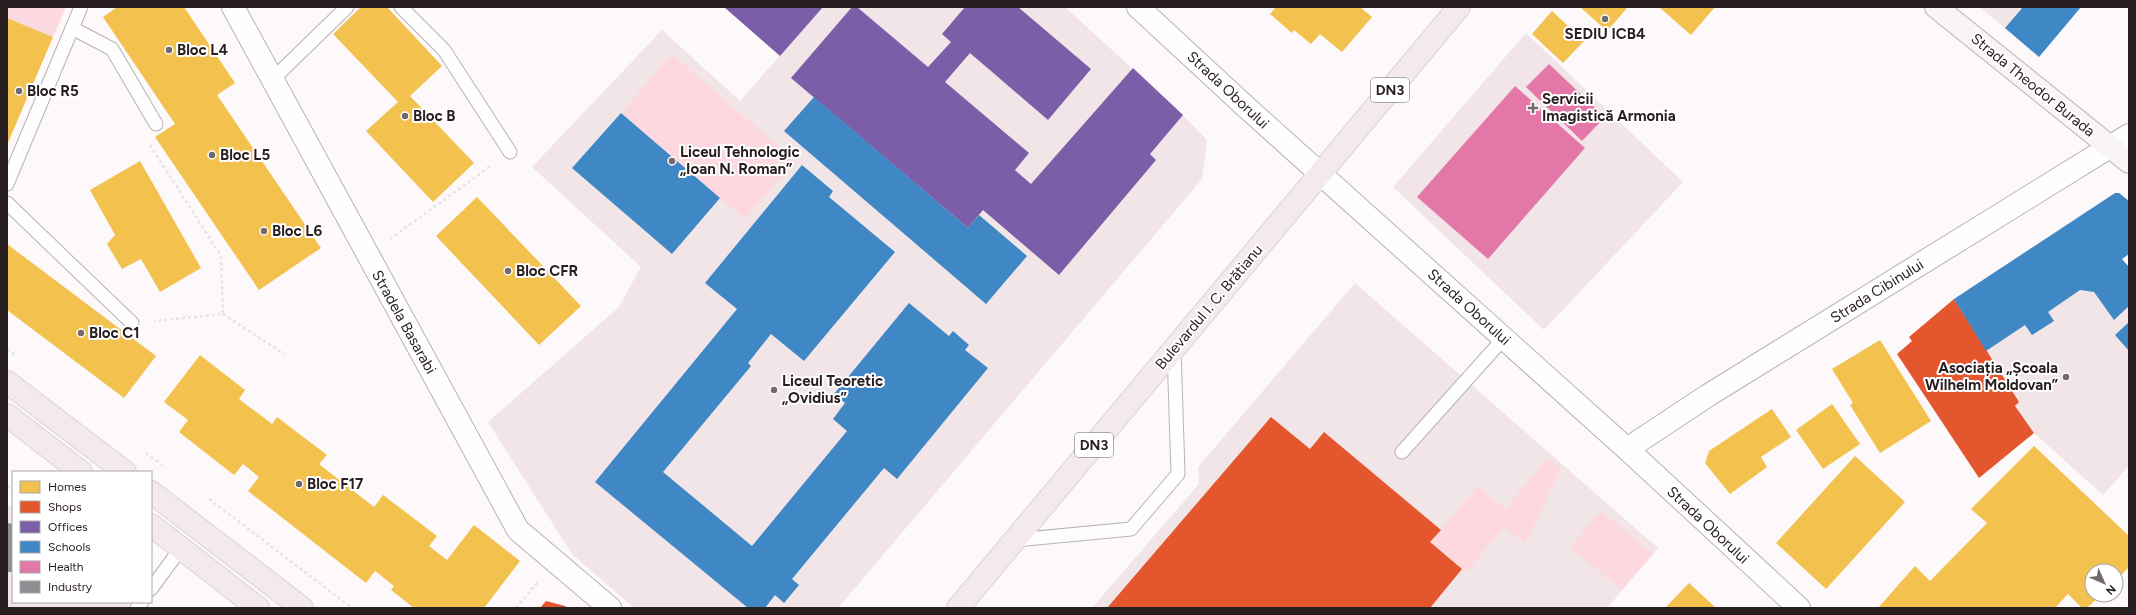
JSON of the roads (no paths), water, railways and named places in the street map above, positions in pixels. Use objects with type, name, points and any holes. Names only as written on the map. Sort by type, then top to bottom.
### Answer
[{"type":"main road","name":"Bulevardul I. C. Brătianu","points":[[958,608],[1459,7]]},
{"type":"main road","points":[[7,382],[124,471]]},
{"type":"main road","points":[[7,415],[80,471]]},
{"type":"main road","points":[[152,493],[302,608]]},
{"type":"main road","points":[[152,526],[258,608]]},
{"type":"street","name":"Stradela Basarabi","points":[[234,7],[518,530],[610,608]]},
{"type":"street","name":"Strada Oborului","points":[[1138,7],[1320,173],[1627,448],[1799,608]]},
{"type":"street","name":"Strada Theodor Burada","points":[[1936,7],[2129,162]]},
{"type":"street","name":"Strada Cibinului","points":[[1627,448],[1714,392],[2129,135]]},
{"type":"lane","points":[[7,184],[81,7]]},
{"type":"lane","points":[[273,79],[347,7]]},
{"type":"lane","points":[[401,7],[444,50],[510,152]]},
{"type":"lane","points":[[70,33],[112,49],[156,124]]},
{"type":"lane","points":[[7,203],[132,323]]},
{"type":"lane","points":[[1402,452],[1504,338]]},
{"type":"lane","points":[[1015,540],[1131,529],[1178,474],[1174,350]]},
{"type":"lane","points":[[152,588],[181,548]]},
{"type":"place","name":"SEDIU ICB4","points":[[1605,19]]},
{"type":"place","name":"Bloc L4","points":[[169,50]]},
{"type":"place","name":"Bloc R5","points":[[19,91]]},
{"type":"place","name":"Servicii Imagistică Armonia","points":[[1533,108]]},
{"type":"place","name":"Bloc B","points":[[405,116]]},
{"type":"place","name":"Bloc L5","points":[[212,155]]},
{"type":"place","name":"Liceul Tehnologic „Ioan N. Roman”","points":[[672,161]]},
{"type":"place","name":"Bloc L6","points":[[264,231]]},
{"type":"place","name":"Bloc CFR","points":[[508,271]]},
{"type":"place","name":"Bloc C1","points":[[81,333]]},
{"type":"place","name":"Asociația „Școala Wilhelm Moldovan”","points":[[2066,377]]},
{"type":"place","name":"Liceul Teoretic „Ovidius”","points":[[774,390]]},
{"type":"place","name":"Bloc F17","points":[[299,484]]}]
